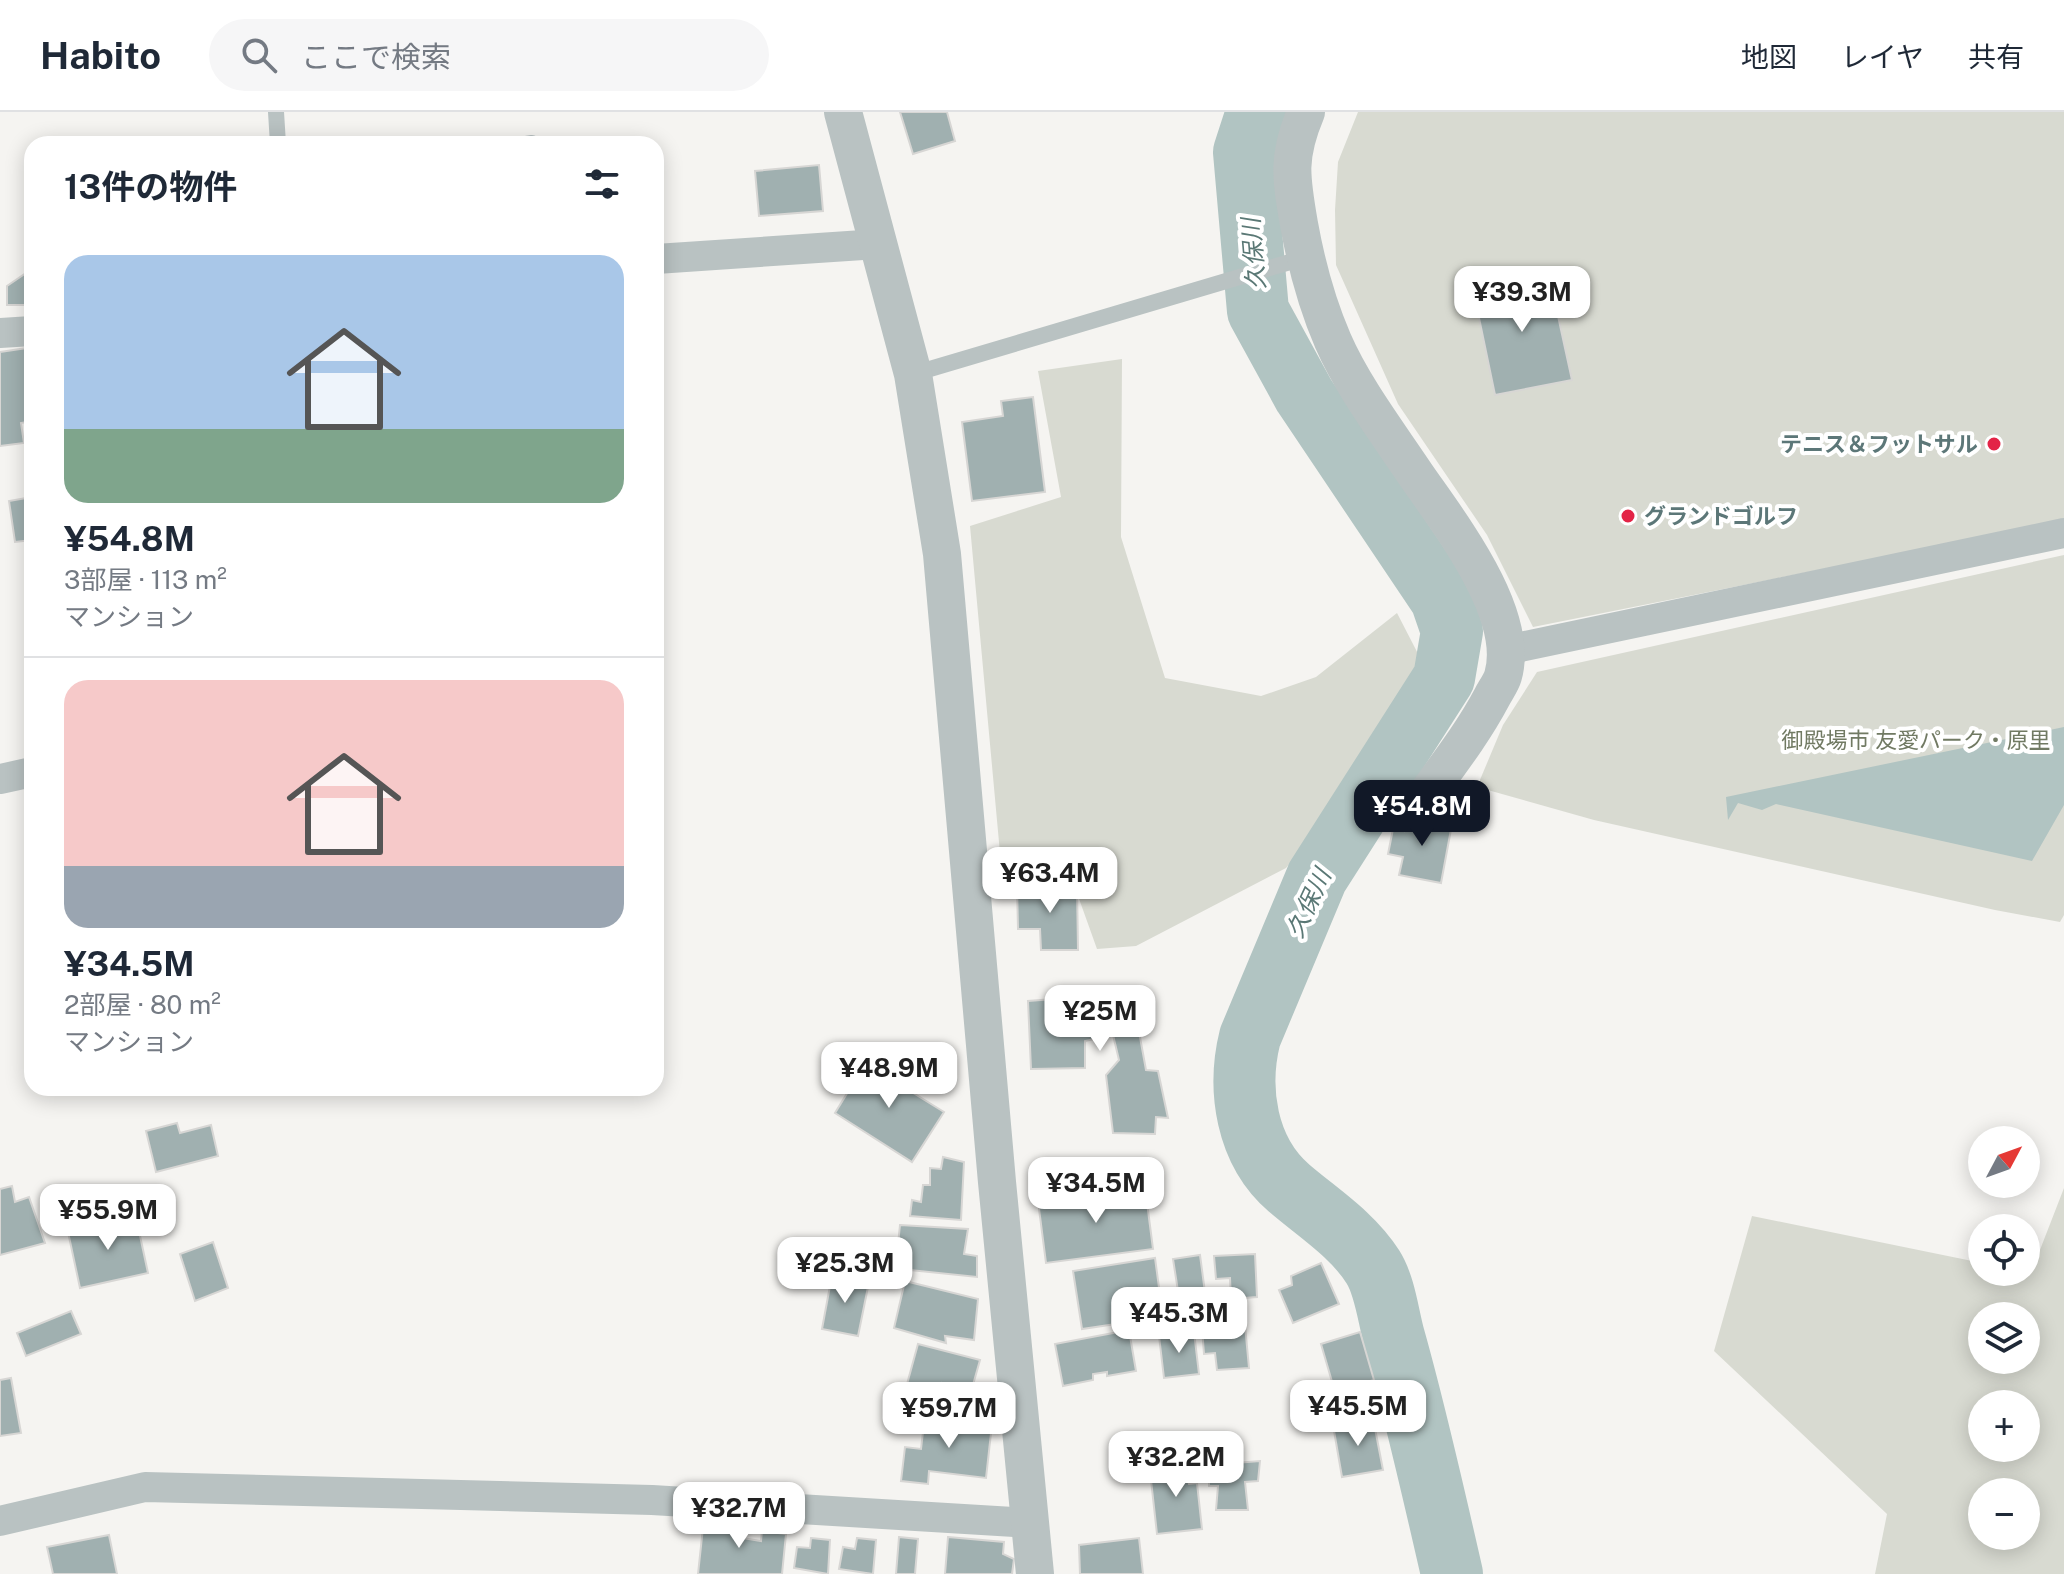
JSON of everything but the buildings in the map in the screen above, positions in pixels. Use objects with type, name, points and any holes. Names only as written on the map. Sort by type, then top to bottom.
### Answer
[{"type":"street","points":[[843,112],[913,374],[942,554],[1035,1574]]},
{"type":"street","points":[[1306,112],[1295,139],[1291,173],[1298,260],[1333,341],[1370,406],[1461,541],[1486,584],[1500,619],[1506,650],[1503,676],[1480,720],[1424,798]]},
{"type":"street","points":[[664,258],[878,244]]},
{"type":"street","points":[[0,333],[24,332]]},
{"type":"street","points":[[1506,650],[2064,533]]},
{"type":"street","points":[[0,779],[24,774]]},
{"type":"street","points":[[0,1521],[145,1487],[652,1500],[1030,1523]]},
{"type":"lane","points":[[276,112],[278,136]]},
{"type":"lane","points":[[913,374],[1298,260]]},
{"type":"green space","points":[[1358,112],[2064,112],[2064,521],[1533,627],[1487,535],[1398,404],[1336,265],[1338,162]]},
{"type":"green space","points":[[1122,359],[1121,537],[1165,678],[1261,696],[1316,677],[1397,613],[1430,677],[1362,777],[1286,868],[1136,946],[1097,949],[1063,854],[1000,853],[970,526],[1061,497],[1038,371]]},
{"type":"green space","name":"御殿場市 友愛パーク・原里","points":[[2064,555],[2064,915],[2060,922],[1594,820],[1477,787],[1503,725],[1537,672]]},
{"type":"green space","points":[[2064,1188],[2064,1574],[1875,1574],[1887,1514],[1714,1351],[1752,1216],[1968,1260],[1968,1286],[2040,1286],[2040,1250]]},
{"type":"shaded area","points":[[2064,727],[2064,805],[2032,861],[1776,804],[1762,810],[1738,803],[1728,820],[1726,797]]},
{"type":"waterway","name":"久保川","points":[[1257,112],[1244,152],[1258,311],[1304,395],[1441,599],[1452,631],[1444,678],[1317,877],[1250,1037],[1245,1098],[1254,1138],[1274,1173],[1345,1234],[1365,1255],[1377,1275],[1452,1574]]},
{"type":"place","name":"テニス＆フットサル","points":[[1994,444]]},
{"type":"place","name":"グランドゴルフ","points":[[1628,516]]}]
